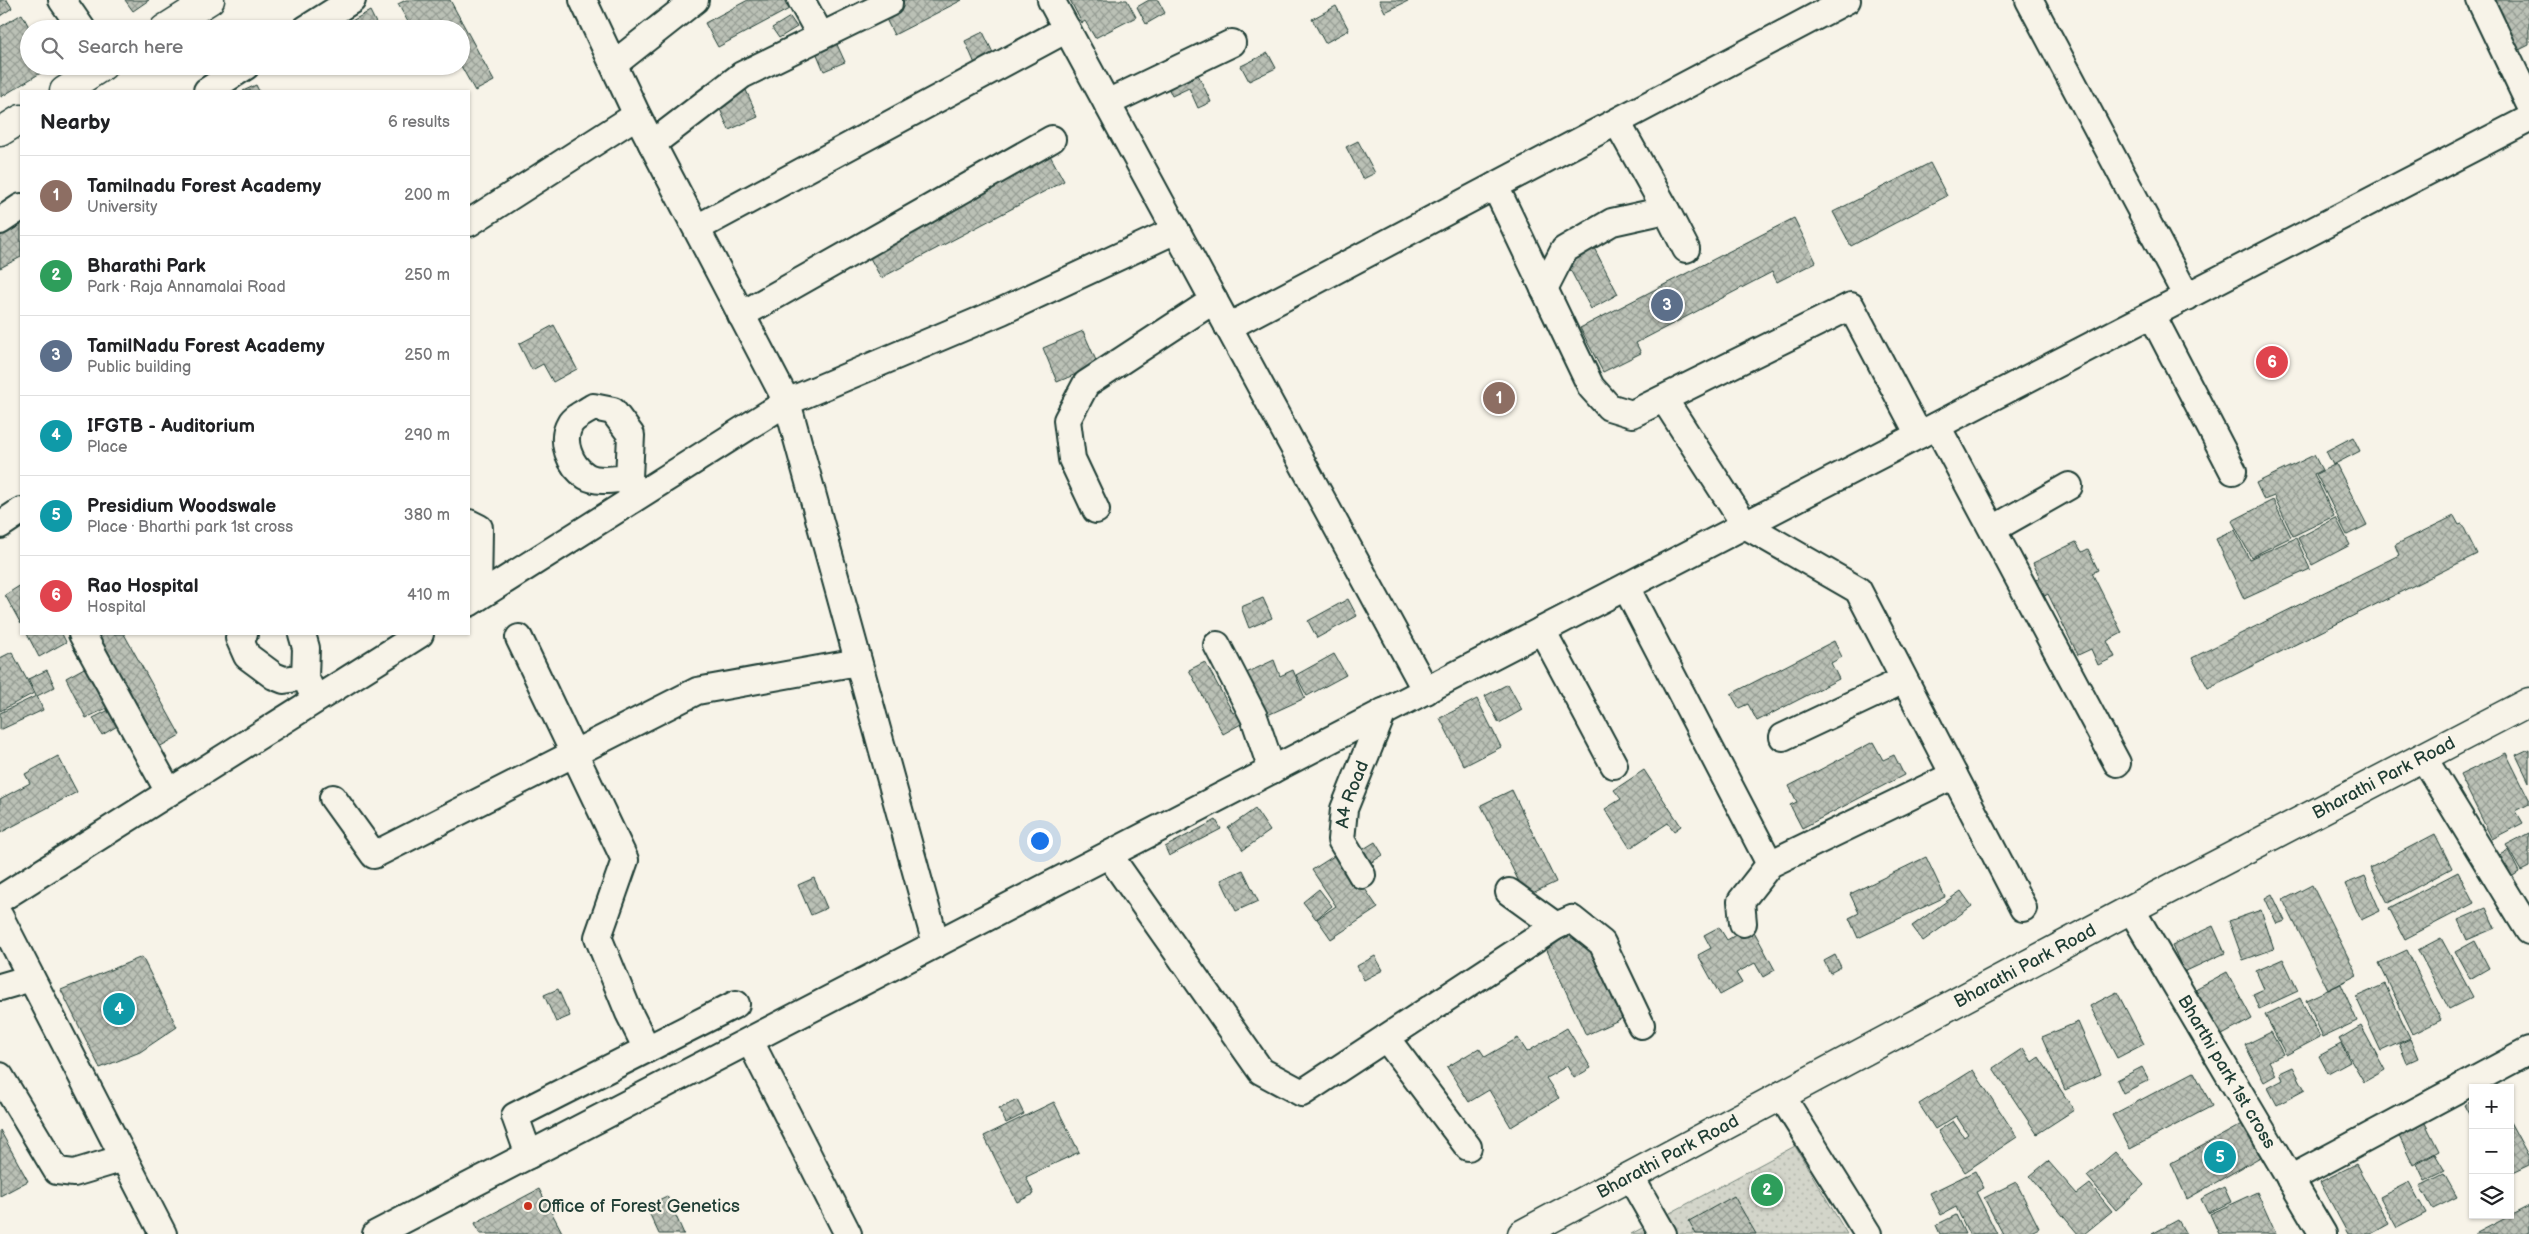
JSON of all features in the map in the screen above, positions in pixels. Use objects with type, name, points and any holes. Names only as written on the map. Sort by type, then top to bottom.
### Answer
[{"type":"main road","points":[[178,20],[210,0]]},
{"type":"main road","points":[[66,90],[89,75]]},
{"type":"main road","points":[[0,132],[20,120]]},
{"type":"main road","name":"Bharathi Park Road","points":[[1522,1234],[2131,909],[2529,702]]},
{"type":"street","points":[[62,0],[76,20]]},
{"type":"street","points":[[320,20],[352,0]]},
{"type":"street","points":[[583,0],[652,144],[786,402],[936,944]]},
{"type":"street","points":[[614,64],[695,0]]},
{"type":"street","points":[[801,0],[821,36]]},
{"type":"street","points":[[652,144],[742,75],[889,3],[888,0]]},
{"type":"street","points":[[1051,0],[1426,690]]},
{"type":"street","points":[[1228,327],[1847,0]]},
{"type":"street","points":[[2029,0],[2187,296]]},
{"type":"street","points":[[2480,0],[2529,103]]},
{"type":"street","points":[[696,228],[1067,28]]},
{"type":"street","points":[[1107,103],[1232,43]]},
{"type":"street","points":[[208,90],[232,75]]},
{"type":"street","points":[[470,222],[638,114]]},
{"type":"street","points":[[376,1234],[2529,119]]},
{"type":"street","points":[[1617,122],[1686,249]]},
{"type":"street","points":[[741,315],[1052,139]]},
{"type":"street","points":[[1495,186],[1591,387],[1609,407],[1632,414],[1851,306],[1928,430],[1993,529],[2117,762]]},
{"type":"street","points":[[0,221],[20,209]]},
{"type":"street","points":[[1544,289],[1564,250],[1612,222],[1666,210]]},
{"type":"street","points":[[473,588],[631,488],[786,402],[1002,311],[1176,230]]},
{"type":"street","points":[[1096,510],[1072,458],[1067,420],[1086,384],[1214,300]]},
{"type":"street","points":[[2152,315],[2233,470]]},
{"type":"street","points":[[1664,398],[1745,525],[1858,590],[2023,908]]},
{"type":"street","points":[[1993,529],[2070,486]]},
{"type":"street","points":[[0,525],[20,512]]},
{"type":"street","points":[[470,523],[478,528],[473,588]]},
{"type":"street","points":[[1626,587],[1770,864]]},
{"type":"street","points":[[1542,630],[1614,765]]},
{"type":"street","points":[[83,635],[169,792]]},
{"type":"street","points":[[243,635],[239,638],[247,656],[274,676],[310,688]]},
{"type":"street","points":[[302,635],[306,648],[310,688]]},
{"type":"street","points":[[0,899],[169,792],[310,688],[418,635]]},
{"type":"street","points":[[519,638],[625,860],[598,937],[629,1013],[647,1049]]},
{"type":"street","points":[[1217,645],[1254,717],[1272,770]]},
{"type":"street","points":[[333,798],[374,855],[697,691],[858,662]]},
{"type":"street","points":[[1783,737],[1904,680]]},
{"type":"street","name":"A4 Road","points":[[1362,875],[1341,840],[1344,809],[1383,712]]},
{"type":"street","points":[[2422,757],[2529,931]]},
{"type":"street","points":[[1743,923],[1741,901],[1770,864],[1954,775]]},
{"type":"street","points":[[1109,855],[1261,1072],[1302,1093],[1556,926],[1572,919],[1602,942],[1641,1025]]},
{"type":"street","points":[[1509,892],[1556,926]]},
{"type":"street","name":"Bharthi park 1st cross","points":[[2131,909],[2323,1234]]},
{"type":"street","points":[[0,917],[163,1234]]},
{"type":"street","points":[[0,987],[31,978]]},
{"type":"street","points":[[529,1155],[515,1116],[736,1004]]},
{"type":"street","points":[[1386,1038],[1468,1147]]},
{"type":"street","points":[[750,1041],[848,1234]]},
{"type":"street","points":[[2290,1179],[2529,1051]]},
{"type":"street","points":[[0,1076],[57,1171],[74,1173],[124,1158]]},
{"type":"street","points":[[1781,1095],[1868,1234]]},
{"type":"street","points":[[1630,1176],[1663,1234]]},
{"type":"shaded area","points":[[1795,1146],[1847,1234],[1631,1234]]},
{"type":"building","points":[[0,0],[7,0],[12,8],[0,16]]},
{"type":"building","points":[[125,0],[149,0],[133,11]]},
{"type":"building","points":[[406,0],[450,0],[461,20],[407,20],[398,4]]},
{"type":"building","points":[[748,0],[784,0],[789,9],[718,47],[705,23]]},
{"type":"building","points":[[894,0],[962,0],[894,35],[884,15]]},
{"type":"building","points":[[1070,0],[1127,0],[1136,17],[1095,38],[1085,21],[1082,23]]},
{"type":"building","points":[[1149,0],[1158,0],[1165,13],[1146,24],[1137,7]]},
{"type":"building","points":[[1379,0],[1410,0],[1385,12]]},
{"type":"building","points":[[2494,0],[2529,0],[2529,45],[2519,50]]},
{"type":"building","points":[[1336,6],[1349,30],[1325,43],[1312,19]]},
{"type":"building","points":[[370,11],[374,20],[354,20]]},
{"type":"building","points":[[22,14],[25,20],[20,20],[20,75],[37,75],[1,97],[0,27]]},
{"type":"building","points":[[790,17],[797,27],[779,38],[772,28]]},
{"type":"building","points":[[983,32],[995,57],[976,66],[965,41]]},
{"type":"building","points":[[470,37],[494,81],[475,91],[466,75],[470,75]]},
{"type":"building","points":[[834,38],[845,62],[824,71],[814,47]]},
{"type":"building","points":[[1268,53],[1276,68],[1249,81],[1241,66]]},
{"type":"building","points":[[1195,68],[1211,102],[1198,108],[1189,88],[1172,96],[1165,81]]},
{"type":"building","points":[[256,85],[258,90],[245,90]]},
{"type":"building","points":[[745,88],[758,117],[729,130],[716,100]]},
{"type":"building","points":[[1358,141],[1375,173],[1363,179],[1346,147]]},
{"type":"building","points":[[1047,150],[1064,181],[881,278],[864,247]]},
{"type":"building","points":[[1930,163],[1947,196],[1851,246],[1833,212]]},
{"type":"building","points":[[1794,218],[1816,262],[1777,282],[1772,272],[1636,343],[1641,353],[1603,372],[1580,328]]},
{"type":"building","points":[[20,226],[20,258],[0,268],[0,236]]},
{"type":"building","points":[[1593,246],[1618,294],[1591,309],[1565,260]]},
{"type":"building","points":[[554,325],[577,369],[553,382],[543,364],[532,370],[519,344]]},
{"type":"building","points":[[1083,331],[1098,365],[1057,382],[1043,348]]},
{"type":"building","points":[[2353,437],[2360,451],[2333,465],[2326,451]]},
{"type":"building","points":[[2314,455],[2322,470],[2314,474],[2334,516],[2293,536],[2274,496],[2264,500],[2256,483]]},
{"type":"building","points":[[2336,464],[2367,525],[2347,535],[2316,474]]},
{"type":"building","points":[[2273,500],[2291,537],[2251,557],[2232,521]]},
{"type":"building","points":[[2454,516],[2459,525],[2462,524],[2477,554],[2208,688],[2192,658],[2399,555],[2395,545]]},
{"type":"building","points":[[2336,518],[2350,545],[2312,565],[2298,538]]},
{"type":"building","points":[[2235,530],[2249,559],[2296,538],[2310,569],[2244,599],[2216,539]]},
{"type":"building","points":[[2076,542],[2082,552],[2088,549],[2098,570],[2092,573],[2122,633],[2107,641],[2115,657],[2098,665],[2091,649],[2078,655],[2048,594],[2038,600],[2029,583],[2040,578],[2033,563]]},
{"type":"building","points":[[20,586],[20,622],[5,595]]},
{"type":"building","points":[[1263,598],[1272,618],[1249,628],[1241,607]]},
{"type":"building","points":[[1348,599],[1357,616],[1317,638],[1308,621]]},
{"type":"building","points":[[28,635],[62,635],[66,642],[39,657]]},
{"type":"building","points":[[88,635],[125,635],[180,735],[152,751]]},
{"type":"building","points":[[1834,641],[1842,657],[1831,663],[1839,679],[1757,721],[1748,704],[1739,708],[1731,694]]},
{"type":"building","points":[[12,652],[34,693],[0,711],[0,658]]},
{"type":"building","points":[[1334,654],[1346,675],[1307,696],[1296,675]]},
{"type":"building","points":[[1274,660],[1280,676],[1293,670],[1305,698],[1259,719],[1240,676]]},
{"type":"building","points":[[1205,662],[1233,713],[1244,707],[1250,719],[1223,734],[1189,670]]},
{"type":"building","points":[[86,667],[107,708],[86,718],[66,678]]},
{"type":"building","points":[[47,670],[55,687],[37,696],[43,710],[0,730],[0,713],[36,696],[28,679]]},
{"type":"building","points":[[1508,684],[1522,710],[1499,723],[1485,696]]},
{"type":"building","points":[[1477,699],[1501,747],[1464,766],[1440,718]]},
{"type":"building","points":[[111,709],[119,725],[102,735],[93,718]]},
{"type":"building","points":[[1873,742],[1883,760],[1894,755],[1904,775],[1802,828],[1790,805],[1797,802],[1789,786]]},
{"type":"building","points":[[2529,749],[2529,782],[2516,755]]},
{"type":"building","points":[[2506,753],[2529,799],[2529,804],[2516,811],[2523,823],[2492,839],[2460,775]]},
{"type":"building","points":[[58,756],[77,792],[0,833],[0,799],[30,783],[25,774]]},
{"type":"building","points":[[1644,770],[1681,826],[1674,831],[1668,823],[1630,848],[1605,809],[1621,799],[1614,790]]},
{"type":"building","points":[[1512,790],[1556,882],[1526,896],[1481,805]]},
{"type":"building","points":[[1255,809],[1270,831],[1243,850],[1228,828]]},
{"type":"building","points":[[1216,820],[1221,829],[1169,856],[1165,847]]},
{"type":"building","points":[[2529,833],[2529,867],[2521,871],[2506,845]]},
{"type":"building","points":[[2435,834],[2452,868],[2388,903],[2370,868]]},
{"type":"building","points":[[1375,842],[1383,855],[1370,863],[1362,850]]},
{"type":"building","points":[[2508,850],[2519,872],[2510,878],[2498,856]]},
{"type":"building","points":[[1340,852],[1378,908],[1331,939],[1317,919],[1336,906],[1312,870]]},
{"type":"building","points":[[1926,857],[1945,897],[1858,938],[1849,918],[1859,913],[1850,894]]},
{"type":"building","points":[[1243,870],[1258,901],[1236,911],[1221,880]]},
{"type":"building","points":[[2458,872],[2474,903],[2405,939],[2389,908]]},
{"type":"building","points":[[2365,876],[2380,911],[2361,920],[2345,884]]},
{"type":"building","points":[[814,878],[827,908],[811,915],[798,885]]},
{"type":"building","points":[[2312,885],[2357,975],[2328,990],[2283,900]]},
{"type":"building","points":[[1319,889],[1332,906],[1316,919],[1303,902]]},
{"type":"building","points":[[1961,891],[1972,906],[1923,941],[1912,926]]},
{"type":"building","points":[[2272,894],[2285,921],[2277,924],[2265,898]]},
{"type":"building","points":[[2486,908],[2495,928],[2467,940],[2458,920]]},
{"type":"building","points":[[2261,910],[2274,949],[2243,960],[2229,921]]},
{"type":"building","points":[[1751,926],[1775,970],[1763,977],[1755,963],[1736,973],[1742,983],[1720,995],[1698,955],[1711,948],[1704,935],[1719,927],[1727,940]]},
{"type":"building","points":[[2213,926],[2225,953],[2184,972],[2172,945]]},
{"type":"building","points":[[1581,929],[1623,1018],[1586,1035],[1545,946]]},
{"type":"building","points":[[2441,938],[2473,997],[2449,1009],[2418,950]]},
{"type":"building","points":[[2475,941],[2489,968],[2470,979],[2455,952]]},
{"type":"building","points":[[2407,950],[2441,1020],[2413,1034],[2379,963]]},
{"type":"building","points":[[1835,955],[1841,967],[1830,973],[1824,961]]},
{"type":"building","points":[[1375,956],[1383,970],[1364,980],[1357,966]]},
{"type":"building","points":[[142,957],[177,1027],[140,1052],[100,1068],[61,990]]},
{"type":"building","points":[[2283,959],[2298,991],[2259,1009],[2253,994],[2264,989],[2256,971]]},
{"type":"building","points":[[2227,972],[2252,1019],[2209,1042],[2184,995]]},
{"type":"building","points":[[2341,984],[2357,1021],[2323,1037],[2306,1000]]},
{"type":"building","points":[[2385,984],[2410,1038],[2381,1051],[2356,997]]},
{"type":"building","points":[[558,989],[570,1016],[556,1022],[544,995]]},
{"type":"building","points":[[2117,992],[2144,1044],[2117,1058],[2090,1006]]},
{"type":"building","points":[[2300,998],[2320,1037],[2286,1055],[2265,1015]]},
{"type":"building","points":[[2078,1022],[2101,1074],[2065,1090],[2042,1037]]},
{"type":"building","points":[[2361,1026],[2385,1070],[2364,1082],[2339,1039]]},
{"type":"building","points":[[1567,1028],[1591,1068],[1574,1078],[1567,1066],[1546,1078],[1559,1098],[1511,1127],[1489,1090],[1469,1102],[1447,1067],[1479,1048],[1485,1057],[1518,1038],[1527,1052]]},
{"type":"building","points":[[2271,1032],[2283,1054],[2269,1061],[2276,1075],[2264,1082],[2245,1045]]},
{"type":"building","points":[[2410,1039],[2418,1058],[2407,1063],[2399,1044]]},
{"type":"building","points":[[2341,1044],[2350,1061],[2328,1073],[2319,1056]]},
{"type":"building","points":[[2023,1048],[2032,1062],[2039,1057],[2074,1110],[2037,1134],[1993,1068]]},
{"type":"building","points":[[2142,1067],[2149,1080],[2123,1093],[2117,1080]]},
{"type":"building","points":[[2293,1067],[2305,1090],[2277,1105],[2268,1088],[2283,1080],[2280,1073]]},
{"type":"building","points":[[1973,1070],[2017,1137],[1965,1172],[1938,1131],[1953,1121],[1964,1137],[1968,1134],[1956,1116],[1935,1129],[1919,1104]]},
{"type":"building","points":[[2194,1072],[2212,1106],[2130,1149],[2112,1115]]},
{"type":"building","points":[[1017,1100],[1024,1114],[1006,1123],[999,1109]]},
{"type":"building","points":[[1054,1102],[1079,1152],[1026,1177],[1034,1194],[1017,1202],[984,1136]]},
{"type":"building","points":[[2469,1103],[2469,1114],[2464,1105]]},
{"type":"building","points":[[2422,1117],[2439,1151],[2413,1165],[2396,1130]]},
{"type":"building","points":[[2250,1120],[2269,1152],[2187,1199],[2171,1163]]},
{"type":"building","points":[[2514,1129],[2529,1157],[2529,1165],[2514,1172]]},
{"type":"building","points":[[0,1130],[28,1181],[0,1196]]},
{"type":"building","points":[[2115,1152],[2144,1185],[2116,1210],[2087,1176]]},
{"type":"building","points":[[2435,1154],[2445,1171],[2425,1181],[2417,1164]]},
{"type":"building","points":[[2048,1161],[2077,1194],[2090,1184],[2112,1211],[2084,1234],[2078,1234],[2030,1176]]},
{"type":"building","points":[[2356,1164],[2389,1224],[2371,1234],[2348,1234],[2320,1182]]},
{"type":"building","points":[[1975,1171],[1984,1188],[1976,1192],[1997,1234],[1969,1234],[1956,1207],[1941,1215],[1930,1193]]},
{"type":"building","points":[[2444,1174],[2457,1197],[2433,1209],[2420,1186]]},
{"type":"building","points":[[2016,1182],[2039,1228],[2027,1234],[2003,1234],[1984,1198]]},
{"type":"building","points":[[2409,1182],[2426,1213],[2397,1228],[2380,1197]]},
{"type":"building","points":[[2224,1187],[2231,1202],[2208,1213],[2201,1199]]},
{"type":"building","name":"Office of Forest Genetics","points":[[539,1189],[563,1234],[480,1234],[475,1223]]},
{"type":"building","points":[[2257,1192],[2276,1234],[2219,1234],[2210,1214]]},
{"type":"building","points":[[667,1196],[684,1234],[659,1234],[646,1206]]},
{"type":"building","points":[[1734,1196],[1756,1234],[1696,1234],[1689,1221]]},
{"type":"building","points":[[2529,1206],[2529,1234],[2475,1234],[2504,1219],[2514,1219],[2514,1214]]},
{"type":"building","points":[[1956,1215],[1965,1234],[1940,1234],[1936,1225]]},
{"type":"building","points":[[2178,1220],[2186,1234],[2152,1234]]},
{"type":"place","name":"TamilNadu Forest Academy","points":[[1667,305]]},
{"type":"place","name":"Rao Hospital","points":[[2272,362]]},
{"type":"place","name":"Tamilnadu Forest Academy","points":[[1499,398]]},
{"type":"place","name":"IFGTB - Auditorium","points":[[119,1009]]},
{"type":"place","name":"Presidium Woodswale","points":[[2220,1157]]},
{"type":"place","name":"Bharathi Park","points":[[1767,1190]]},
{"type":"place","name":"Office of Forest Genetics","points":[[528,1206]]}]
